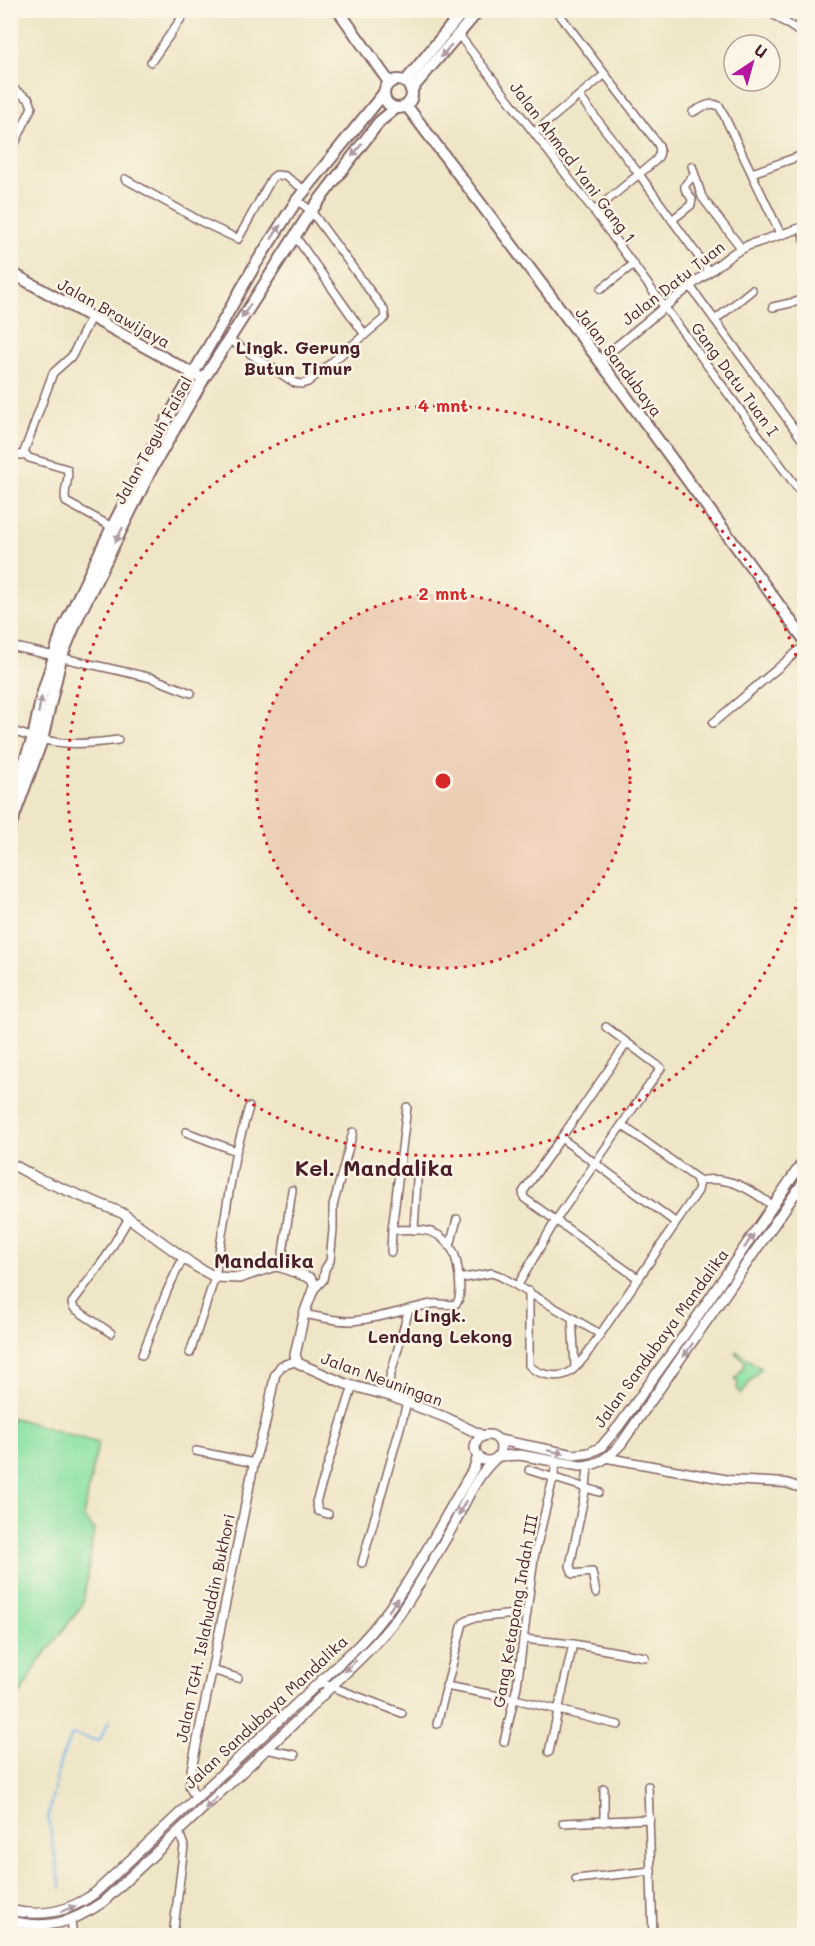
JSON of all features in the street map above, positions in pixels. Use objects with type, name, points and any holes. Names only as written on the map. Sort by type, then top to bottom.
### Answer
[{"type":"main road","points":[[338,10],[389,82]]},
{"type":"main road","points":[[408,86],[464,10]]},
{"type":"main road","points":[[408,86],[459,35],[479,10]]},
{"type":"main road","points":[[397,80],[408,86],[411,97],[401,106],[388,104],[384,93],[389,82],[397,80]]},
{"type":"main road","name":"Jalan Teguh Faisal","points":[[57,656],[80,615],[198,377],[204,353],[255,265],[297,200],[384,93]]},
{"type":"main road","name":"Jalan Teguh Faisal","points":[[10,827],[38,739],[42,695],[57,656],[66,622],[168,418],[228,339],[311,211],[379,122],[401,106]]},
{"type":"main road","name":"Jalan Sandubaya","points":[[401,106],[599,361],[804,639]]},
{"type":"main road","points":[[255,265],[269,275]]},
{"type":"main road","name":"Jalan Brawijaya","points":[[10,272],[198,377]]},
{"type":"main road","name":"Jalan Teguh Faisal","points":[[10,801],[38,739]]},
{"type":"main road","name":"Jalan Sandubaya Mandalika","points":[[499,1440],[567,1454],[589,1453],[600,1447],[612,1435],[699,1314],[804,1160]]},
{"type":"main road","points":[[10,1163],[37,1178],[106,1205],[129,1218],[200,1270],[215,1276],[238,1278],[268,1267],[281,1267],[310,1278],[314,1282],[313,1291]]},
{"type":"main road","points":[[10,1921],[25,1924],[54,1924],[71,1921],[103,1902],[306,1713],[329,1686],[383,1636],[403,1610],[440,1550],[480,1476],[496,1458],[502,1445],[494,1436],[489,1434],[483,1436],[475,1445],[475,1451],[478,1456],[488,1461],[496,1458],[520,1455],[588,1466],[608,1458],[649,1405],[804,1181]]},
{"type":"main road","name":"Jalan Neuningan","points":[[313,1291],[304,1314],[295,1355],[300,1365],[447,1418],[483,1436]]},
{"type":"main road","points":[[699,1314],[708,1320]]},
{"type":"main road","points":[[639,1398],[649,1405]]},
{"type":"main road","name":"Jalan Sandubaya Mandalika","points":[[10,1910],[34,1914],[54,1913],[84,1901],[110,1880],[359,1645],[391,1609],[474,1468],[478,1456]]},
{"type":"main road","points":[[186,1808],[195,1818]]},
{"type":"street","points":[[151,62],[187,10]]},
{"type":"street","points":[[767,10],[804,35]]},
{"type":"street","points":[[560,15],[660,149],[659,155],[639,174],[594,211]]},
{"type":"street","points":[[796,29],[804,18]]},
{"type":"street","name":"Jalan Ahmad Yani Gang 1","points":[[459,35],[535,132],[665,306]]},
{"type":"street","points":[[535,132],[604,75]]},
{"type":"street","points":[[10,87],[29,99],[31,104],[31,110],[10,153]]},
{"type":"street","points":[[579,96],[710,271]]},
{"type":"street","points":[[693,112],[712,103],[719,106],[781,235]]},
{"type":"street","points":[[752,173],[800,156]]},
{"type":"street","points":[[692,166],[702,197],[741,249]]},
{"type":"street","points":[[125,179],[236,239],[240,237],[272,178],[276,175],[285,176],[305,190]]},
{"type":"street","points":[[672,220],[691,205],[692,198],[685,186],[694,175]]},
{"type":"street","points":[[228,339],[295,383],[300,384],[308,382],[384,321],[385,311],[311,211],[297,200]]},
{"type":"street","points":[[803,227],[804,239]]},
{"type":"street","name":"Jalan Datu Tuan","points":[[599,361],[690,286],[741,249],[803,227]]},
{"type":"street","points":[[295,236],[365,335]]},
{"type":"street","points":[[601,289],[634,264]]},
{"type":"street","points":[[690,286],[804,442]]},
{"type":"street","points":[[716,320],[752,290]]},
{"type":"street","points":[[773,307],[804,300]]},
{"type":"street","name":"Gang Datu Tuan I","points":[[665,306],[804,497]]},
{"type":"street","points":[[26,455],[25,449],[53,373],[72,356],[91,317]]},
{"type":"street","points":[[10,454],[26,455],[67,469],[69,473],[64,495],[66,502],[112,526]]},
{"type":"street","points":[[10,646],[152,678],[191,693]]},
{"type":"street","points":[[713,723],[804,646]]},
{"type":"street","points":[[10,730],[50,742],[83,744],[118,740]]},
{"type":"street","points":[[519,1285],[556,1220],[661,1068],[606,1027]]},
{"type":"street","points":[[627,1043],[522,1193],[526,1200],[639,1279]]},
{"type":"street","points":[[190,1353],[215,1276],[236,1151],[249,1107]]},
{"type":"street","points":[[391,1252],[407,1107]]},
{"type":"street","points":[[622,1125],[698,1181],[725,1179],[740,1184],[773,1206]]},
{"type":"street","points":[[186,1132],[236,1151]]},
{"type":"street","points":[[313,1291],[323,1280],[329,1263],[333,1206],[353,1132]]},
{"type":"street","points":[[561,1138],[675,1222]]},
{"type":"street","points":[[414,1230],[418,1164]]},
{"type":"street","points":[[529,1291],[529,1365],[532,1370],[538,1372],[567,1374],[575,1367],[639,1279],[675,1222],[698,1191],[698,1181]]},
{"type":"street","points":[[281,1267],[292,1190]]},
{"type":"street","points":[[111,1333],[74,1308],[72,1303],[106,1257],[129,1218]]},
{"type":"street","points":[[450,1246],[457,1219]]},
{"type":"street","points":[[304,1314],[355,1320],[437,1303],[457,1303],[459,1278],[455,1256],[443,1238],[433,1233],[414,1230],[392,1230]]},
{"type":"street","points":[[142,1355],[167,1291],[183,1258]]},
{"type":"street","points":[[464,1278],[492,1273],[519,1285],[600,1334]]},
{"type":"street","points":[[385,1395],[409,1309]]},
{"type":"street","points":[[572,1317],[575,1367]]},
{"type":"street","name":"Jalan TGH. Islahuddin Bukhori","points":[[196,1798],[190,1787],[191,1773],[254,1463],[265,1425],[275,1375],[281,1366],[296,1361]]},
{"type":"street","points":[[328,1514],[318,1511],[316,1502],[353,1386]]},
{"type":"street","points":[[362,1563],[407,1403]]},
{"type":"street","points":[[196,1451],[254,1463]]},
{"type":"street","points":[[608,1458],[729,1480],[786,1484],[804,1489]]},
{"type":"street","name":"Gang Ketapang Indah III","points":[[504,1742],[524,1639],[534,1558],[557,1462]]},
{"type":"street","points":[[588,1466],[570,1566],[573,1574],[592,1572],[596,1593]]},
{"type":"street","points":[[529,1470],[599,1492]]},
{"type":"street","points":[[437,1724],[461,1628],[465,1622],[472,1618],[527,1613]]},
{"type":"street","points":[[524,1639],[573,1644],[645,1657]]},
{"type":"street","points":[[549,1752],[573,1644]]},
{"type":"street","points":[[212,1670],[238,1678]]},
{"type":"street","points":[[319,1682],[402,1713]]},
{"type":"street","points":[[446,1686],[559,1709],[618,1725]]},
{"type":"street","points":[[266,1749],[295,1755]]},
{"type":"street","points":[[648,1786],[653,1935]]},
{"type":"street","points":[[604,1789],[604,1822]]},
{"type":"street","points":[[563,1823],[650,1819]]},
{"type":"street","points":[[173,1935],[184,1846],[179,1832]]},
{"type":"street","points":[[576,1879],[651,1871]]},
{"type":"street","points":[[71,1921],[73,1935]]},
{"type":"green space","points":[[736,1351],[761,1368],[741,1394],[735,1379],[744,1367],[745,1361],[735,1353]]},
{"type":"green space","points":[[11,1417],[98,1443],[83,1517],[94,1529],[83,1604],[39,1662],[11,1709]]},
{"type":"waterway","points":[[61,1888],[48,1815],[61,1759],[72,1734],[99,1741],[109,1721]]},
{"type":"district","name":"Lingk. Gerung Butun Timur","points":[[298,358]]},
{"type":"district","name":"Kel. Mandalika","points":[[374,1168]]},
{"type":"district","name":"Mandalika","points":[[264,1261]]},
{"type":"district","name":"Lingk. Lendang Lekong","points":[[440,1326]]}]
